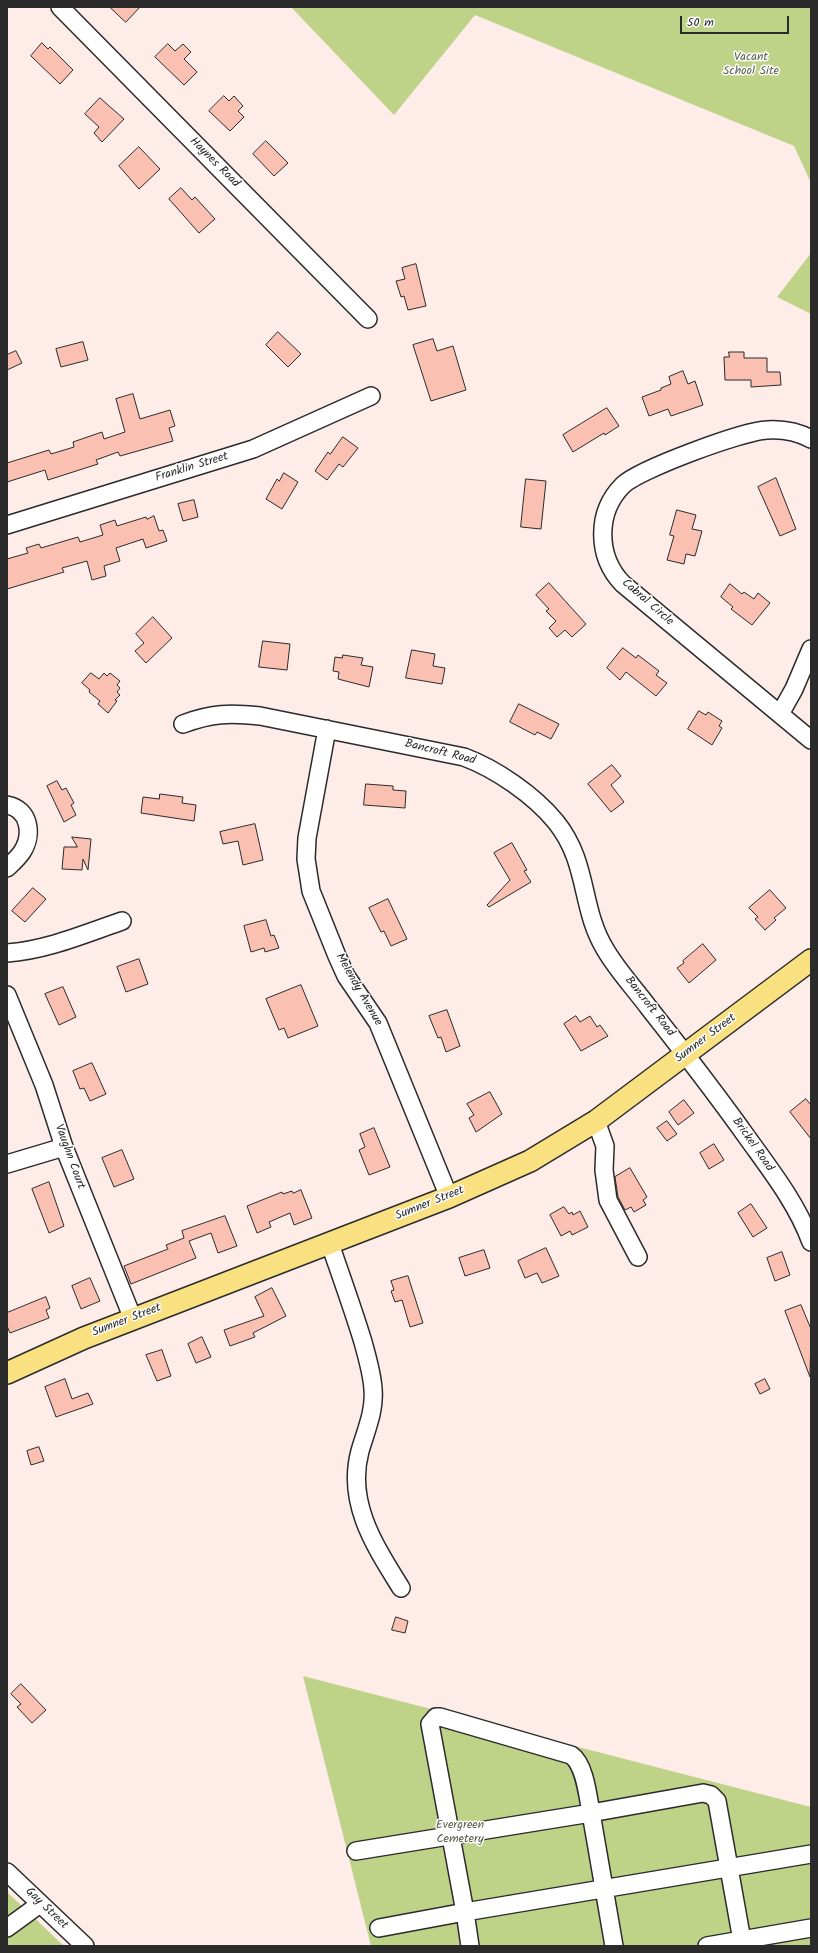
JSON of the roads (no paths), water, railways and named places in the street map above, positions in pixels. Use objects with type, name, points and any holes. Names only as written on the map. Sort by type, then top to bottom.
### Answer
[{"type":"main road","name":"Sumner Street","points":[[7,1373],[84,1338],[449,1197],[530,1161],[596,1121],[811,960]]},
{"type":"street","name":"Haynes Road","points":[[60,7],[368,319]]},
{"type":"street","name":"Franklin Street","points":[[7,525],[253,448],[371,396]]},
{"type":"street","name":"Cabral Circle","points":[[811,439],[788,431],[758,431],[670,462],[644,473],[624,485],[610,504],[603,526],[602,537],[605,554],[609,565],[619,580],[811,740]]},
{"type":"street","points":[[780,714],[794,689],[811,649]]},
{"type":"street","name":"Bancroft Road","points":[[183,724],[203,716],[233,713],[260,716],[464,757],[482,764],[497,773],[538,804],[555,821],[572,849],[581,870],[593,924],[606,951],[686,1054]]},
{"type":"street","name":"Melendy Avenue","points":[[327,729],[307,838],[307,870],[311,891],[346,976],[378,1023],[449,1197]]},
{"type":"street","points":[[7,805],[19,810],[24,816],[29,830],[28,839],[22,852],[7,868]]},
{"type":"street","points":[[7,953],[33,950],[62,942],[122,921]]},
{"type":"street","name":"Vaughn Court","points":[[7,995],[44,1085],[64,1147],[133,1319]]},
{"type":"street","name":"Brickel Road","points":[[686,1054],[790,1199],[811,1242]]},
{"type":"street","points":[[596,1121],[605,1146],[604,1170],[608,1200],[638,1257]]},
{"type":"street","points":[[7,1164],[64,1147]]},
{"type":"street","points":[[330,1244],[357,1323],[372,1374],[374,1391],[371,1416],[360,1452],[357,1474],[358,1505],[363,1521],[375,1546],[401,1588]]},
{"type":"street","points":[[470,1946],[430,1724],[436,1717],[440,1716],[571,1755],[576,1758],[581,1767],[591,1813],[614,1946]]},
{"type":"street","points":[[356,1851],[704,1793],[711,1795],[717,1801],[719,1808],[742,1943]]},
{"type":"street","points":[[380,1928],[465,1912],[605,1890],[728,1867],[811,1854]]},
{"type":"street","name":"Gay Street","points":[[7,1872],[85,1946]]},
{"type":"street","points":[[7,1928],[40,1904]]},
{"type":"street","points":[[707,1946],[742,1943],[811,1928]]},
{"type":"park label","name":"Vacant School Site","points":[[751,65]]},
{"type":"park label","name":"Evergreen Cemetery","points":[[460,1833]]}]
